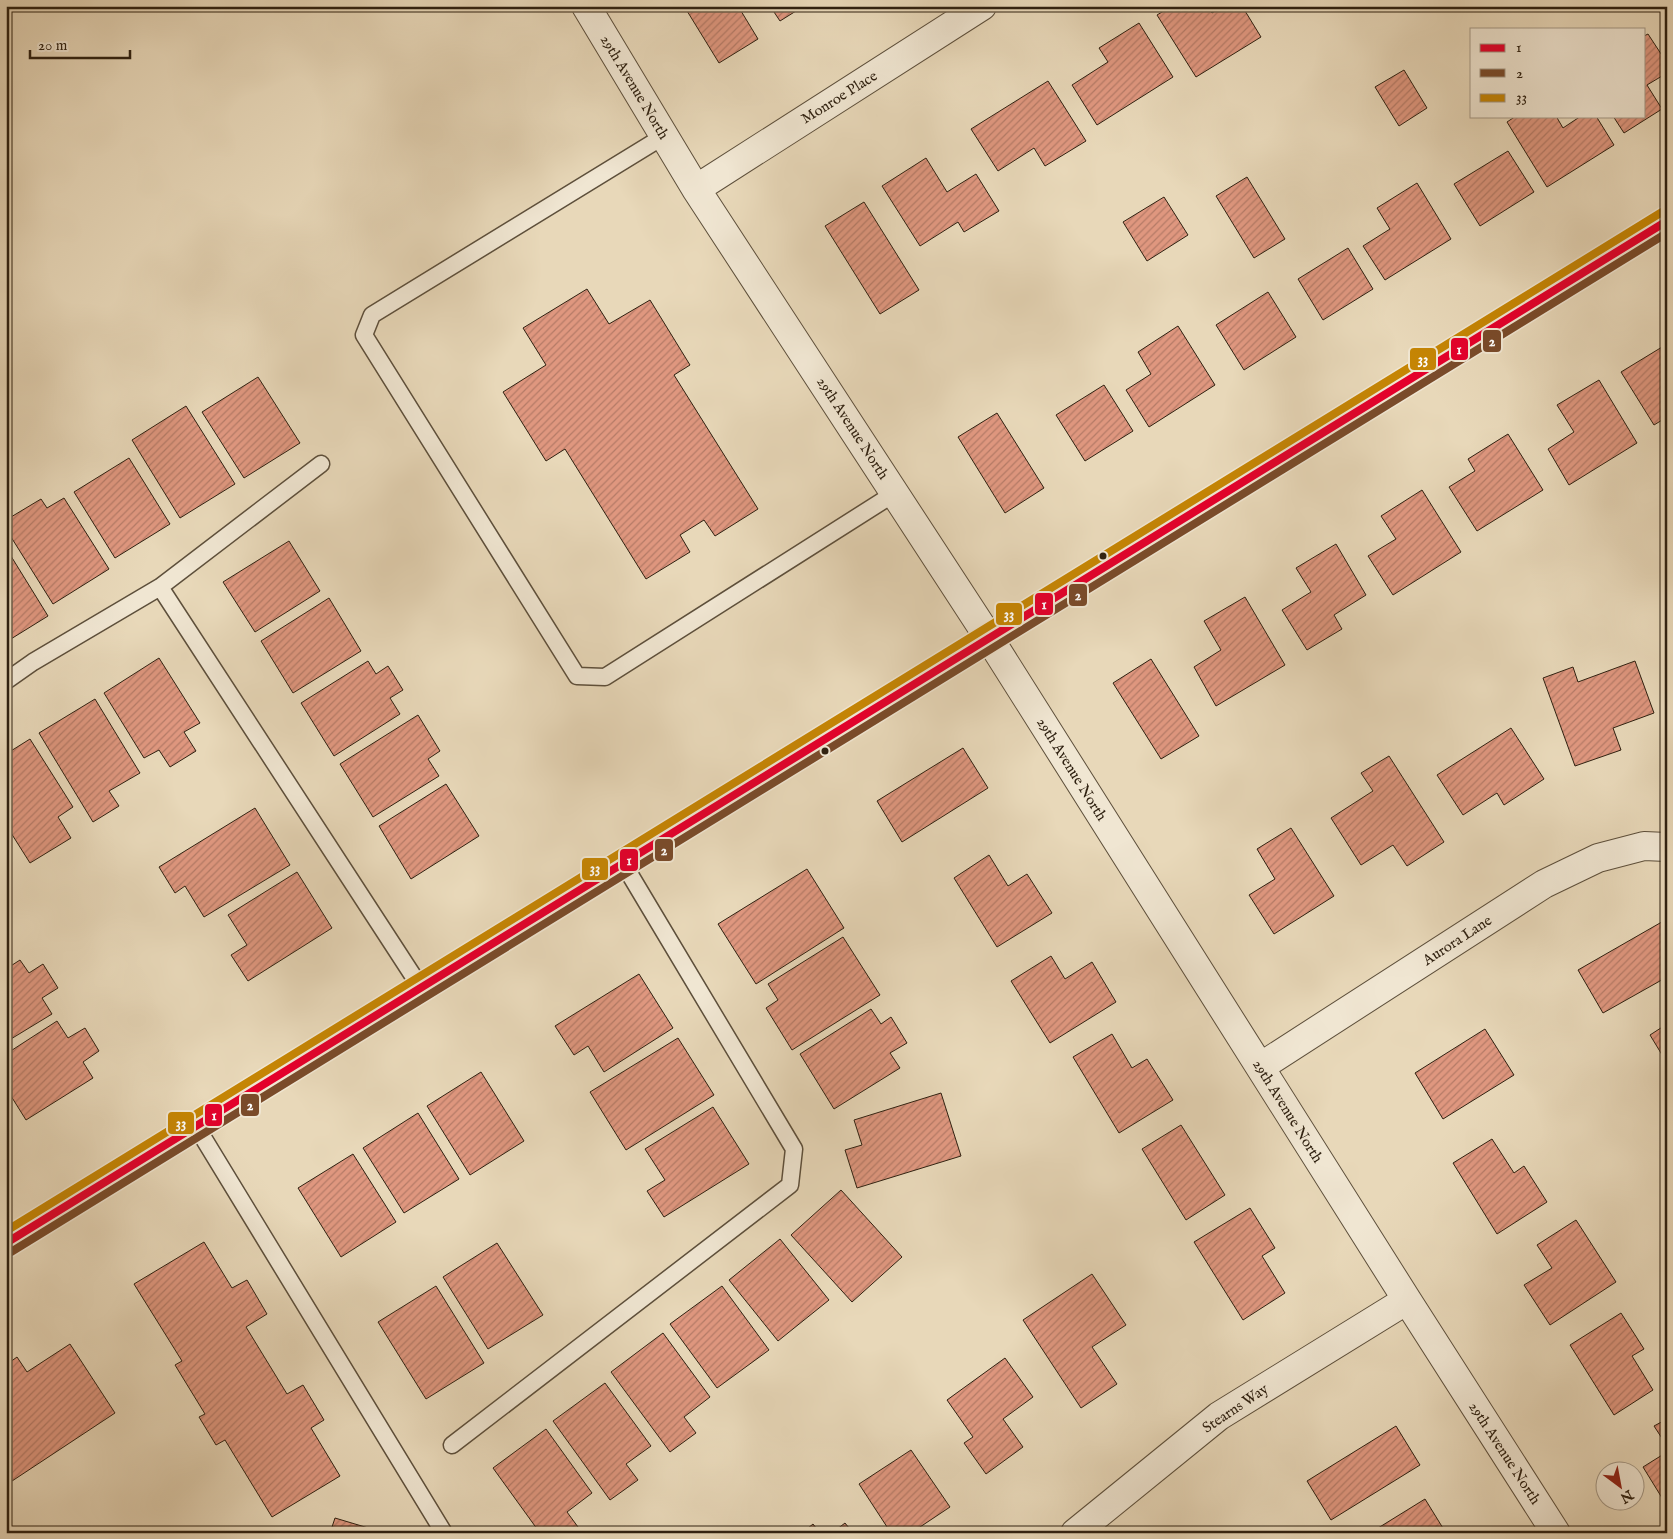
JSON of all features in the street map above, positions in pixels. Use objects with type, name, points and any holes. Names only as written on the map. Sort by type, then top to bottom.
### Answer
[{"type":"street","name":"29th Avenue North","points":[[586,6],[696,189],[989,638],[1556,1533]]},
{"type":"street","name":"Monroe Place","points":[[696,189],[982,6]]},
{"type":"street","points":[[6,1242],[1667,221]]},
{"type":"street","name":"Aurora Lane","points":[[1260,1067],[1544,884],[1598,858],[1644,846],[1667,847]]},
{"type":"street","name":"Stearns Way","points":[[1075,1533],[1219,1416],[1407,1300]]},
{"type":"lane","points":[[664,136],[372,315],[364,335],[577,676],[605,677],[895,493]]},
{"type":"lane","points":[[6,680],[160,587],[321,464]]},
{"type":"lane","points":[[160,587],[421,988]]},
{"type":"lane","points":[[452,1445],[790,1186],[794,1149],[624,863]]},
{"type":"lane","points":[[196,1126],[444,1533]]},
{"type":"building","points":[[684,6],[738,6],[758,39],[719,63]]},
{"type":"building","points":[[770,6],[804,6],[780,21]]},
{"type":"building","points":[[1172,6],[1207,6],[1212,13],[1223,6],[1242,6],[1261,37],[1196,77],[1157,15]]},
{"type":"building","points":[[1139,23],[1173,77],[1097,125],[1072,85],[1108,62],[1099,48]]},
{"type":"building","points":[[1648,34],[1667,63],[1667,73],[1647,85],[1662,109],[1624,133],[1614,118],[1646,118],[1646,35]]},
{"type":"building","points":[[1404,70],[1427,108],[1399,126],[1375,87]]},
{"type":"building","points":[[1048,81],[1086,141],[1045,166],[1034,148],[998,171],[971,129]]},
{"type":"building","points":[[1513,118],[1557,118],[1563,128],[1578,118],[1597,118],[1614,145],[1547,187],[1507,122]]},
{"type":"building","points":[[1508,151],[1534,192],[1480,226],[1454,184]]},
{"type":"building","points":[[926,158],[947,192],[976,174],[999,211],[964,232],[958,222],[920,246],[882,186]]},
{"type":"building","points":[[1247,177],[1285,239],[1254,258],[1216,196]]},
{"type":"building","points":[[1417,183],[1451,239],[1385,280],[1363,246],[1390,229],[1377,208]]},
{"type":"building","points":[[1164,197],[1188,235],[1147,261],[1123,222]]},
{"type":"building","points":[[864,202],[919,290],[880,314],[825,226]]},
{"type":"building","points":[[1348,248],[1373,289],[1323,320],[1298,279]]},
{"type":"building","points":[[587,289],[609,324],[650,300],[690,365],[674,375],[758,509],[715,536],[704,520],[680,535],[690,552],[646,579],[565,449],[546,461],[503,392],[546,365],[523,328]]},
{"type":"building","points":[[1268,292],[1296,337],[1244,370],[1216,325]]},
{"type":"building","points":[[1178,326],[1215,385],[1149,427],[1126,390],[1151,374],[1138,352]]},
{"type":"building","points":[[1667,344],[1667,417],[1654,425],[1621,372]]},
{"type":"building","points":[[258,377],[300,443],[244,478],[202,412]]},
{"type":"building","points":[[1599,380],[1637,443],[1569,485],[1548,449],[1574,432],[1557,405]]},
{"type":"building","points":[[1104,385],[1133,431],[1085,461],[1056,415]]},
{"type":"building","points":[[186,406],[235,484],[180,518],[132,440]]},
{"type":"building","points":[[997,413],[1044,488],[1005,513],[958,437]]},
{"type":"building","points":[[1508,434],[1543,490],[1477,531],[1449,487],[1475,471],[1468,459]]},
{"type":"building","points":[[129,458],[170,524],[115,558],[74,492]]},
{"type":"building","points":[[1422,490],[1461,552],[1393,595],[1368,556],[1396,539],[1381,516]]},
{"type":"building","points":[[64,498],[109,569],[53,604],[6,529],[6,520],[41,499],[47,508]]},
{"type":"building","points":[[289,541],[320,591],[255,632],[223,582]]},
{"type":"building","points":[[1336,544],[1366,595],[1334,615],[1342,629],[1307,650],[1282,610],[1311,592],[1296,568]]},
{"type":"building","points":[[6,548],[48,616],[6,642]]},
{"type":"building","points":[[1245,597],[1285,665],[1216,706],[1194,667],[1221,650],[1204,621]]},
{"type":"building","points":[[329,598],[361,651],[293,693],[261,641]]},
{"type":"building","points":[[159,658],[200,723],[184,732],[196,751],[170,767],[159,750],[144,758],[104,693]]},
{"type":"building","points":[[1151,659],[1199,736],[1161,759],[1113,683]]},
{"type":"building","points":[[368,661],[376,674],[388,666],[403,690],[390,698],[400,714],[334,756],[301,703]]},
{"type":"building","points":[[1635,661],[1654,713],[1613,728],[1621,750],[1575,766],[1543,678],[1573,667],[1578,682]]},
{"type":"building","points":[[95,699],[140,773],[109,791],[119,806],[93,822],[39,733]]},
{"type":"building","points":[[418,715],[440,751],[428,759],[439,776],[373,817],[340,764]]},
{"type":"building","points":[[1511,728],[1544,779],[1504,805],[1497,793],[1463,815],[1437,775]]},
{"type":"building","points":[[30,739],[73,807],[58,817],[71,838],[30,863],[6,825],[6,754]]},
{"type":"building","points":[[963,748],[988,788],[902,842],[877,801]]},
{"type":"building","points":[[1389,756],[1444,842],[1407,866],[1393,845],[1361,865],[1331,818],[1373,791],[1361,773]]},
{"type":"building","points":[[446,784],[479,836],[411,879],[379,826]]},
{"type":"building","points":[[255,808],[290,865],[204,917],[185,886],[175,893],[159,867]]},
{"type":"building","points":[[1291,828],[1334,896],[1274,934],[1249,895],[1275,879],[1257,849]]},
{"type":"building","points":[[989,855],[1008,886],[1027,874],[1052,913],[997,947],[954,878]]},
{"type":"building","points":[[807,869],[844,928],[756,984],[718,924]]},
{"type":"building","points":[[297,872],[332,928],[248,981],[231,955],[247,945],[228,915]]},
{"type":"building","points":[[1667,919],[1667,977],[1603,1013],[1578,970]]},
{"type":"building","points":[[843,937],[880,995],[792,1050],[766,1008],[778,1000],[768,984]]},
{"type":"building","points":[[1051,956],[1065,979],[1092,962],[1116,1002],[1050,1043],[1011,981]]},
{"type":"building","points":[[20,960],[29,973],[43,964],[58,988],[42,998],[52,1014],[6,1042],[6,969]]},
{"type":"building","points":[[639,974],[673,1028],[604,1072],[588,1046],[574,1055],[555,1026]]},
{"type":"building","points":[[871,1009],[881,1024],[891,1017],[907,1043],[890,1053],[900,1068],[834,1109],[800,1054]]},
{"type":"building","points":[[57,1021],[68,1038],[85,1028],[99,1051],[83,1062],[93,1078],[26,1120],[6,1088],[6,1054]]},
{"type":"building","points":[[1667,1024],[1667,1063],[1650,1035]]},
{"type":"building","points":[[1485,1029],[1514,1075],[1443,1119],[1415,1073]]},
{"type":"building","points":[[1112,1034],[1132,1068],[1147,1059],[1173,1100],[1119,1133],[1073,1057]]},
{"type":"building","points":[[678,1038],[714,1095],[626,1150],[590,1092]]},
{"type":"building","points":[[481,1072],[524,1141],[470,1175],[427,1106]]},
{"type":"building","points":[[941,1093],[961,1156],[857,1188],[845,1150],[862,1145],[854,1120]]},
{"type":"building","points":[[713,1107],[749,1164],[664,1217],[647,1191],[665,1180],[645,1149]]},
{"type":"building","points":[[418,1113],[459,1179],[404,1213],[363,1148]]},
{"type":"building","points":[[1181,1125],[1225,1195],[1186,1220],[1142,1149]]},
{"type":"building","points":[[1492,1139],[1514,1173],[1524,1166],[1547,1202],[1497,1234],[1453,1163]]},
{"type":"building","points":[[353,1154],[396,1222],[341,1257],[298,1188]]},
{"type":"building","points":[[841,1190],[902,1257],[852,1302],[791,1235]]},
{"type":"building","points":[[1250,1208],[1275,1248],[1262,1256],[1285,1293],[1243,1320],[1194,1242]]},
{"type":"building","points":[[1576,1220],[1616,1282],[1550,1325],[1524,1285],[1552,1268],[1537,1245]]},
{"type":"building","points":[[780,1239],[829,1300],[778,1341],[729,1280]]},
{"type":"building","points":[[204,1242],[232,1288],[247,1280],[267,1314],[246,1327],[287,1394],[303,1385],[324,1420],[311,1428],[340,1476],[272,1517],[225,1440],[216,1445],[199,1417],[205,1414],[175,1365],[182,1361],[134,1284]]},
{"type":"building","points":[[497,1243],[543,1315],[488,1349],[443,1277]]},
{"type":"building","points":[[1092,1274],[1126,1325],[1092,1347],[1117,1384],[1081,1408],[1023,1320]]},
{"type":"building","points":[[436,1286],[484,1363],[426,1399],[378,1322]]},
{"type":"building","points":[[722,1286],[769,1350],[717,1388],[670,1324]]},
{"type":"building","points":[[1621,1313],[1644,1349],[1632,1356],[1653,1390],[1614,1415],[1570,1345]]},
{"type":"building","points":[[663,1333],[710,1397],[684,1417],[696,1433],[670,1452],[611,1372]]},
{"type":"building","points":[[70,1344],[115,1413],[6,1485],[6,1365],[17,1357],[27,1372]]},
{"type":"building","points":[[1005,1358],[1033,1397],[1003,1419],[1023,1447],[986,1474],[964,1443],[973,1437],[947,1400]]},
{"type":"building","points":[[605,1383],[651,1446],[626,1464],[638,1480],[610,1500],[553,1421]]},
{"type":"building","points":[[1667,1419],[1667,1446],[1654,1426]]},
{"type":"building","points":[[1396,1426],[1420,1465],[1331,1520],[1307,1481]]},
{"type":"building","points":[[546,1429],[592,1493],[567,1512],[578,1527],[571,1533],[540,1533],[493,1468]]},
{"type":"building","points":[[911,1450],[950,1507],[911,1533],[891,1533],[859,1484]]},
{"type":"building","points":[[1667,1452],[1667,1506],[1646,1472],[1646,1465]]},
{"type":"building","points":[[1425,1499],[1446,1533],[1370,1533]]},
{"type":"building","points":[[335,1518],[385,1533],[330,1533]]},
{"type":"building","points":[[845,1523],[853,1533],[832,1533]]},
{"type":"building","points":[[813,1524],[820,1533],[802,1533]]},
{"type":"transit line","name":"33","points":[[6,1231],[1662,212]]},
{"type":"transit line","name":"1","points":[[6,1243],[1667,221]]},
{"type":"transit line","name":"2","points":[[11,1252],[1667,233]]}]
